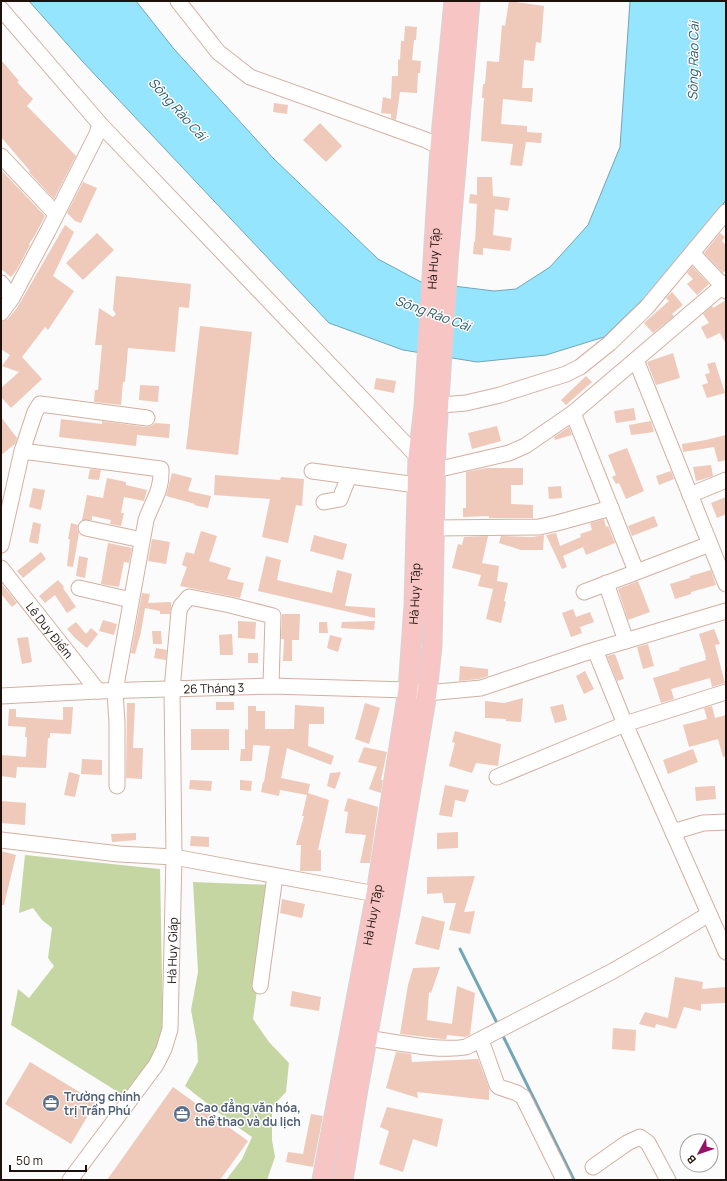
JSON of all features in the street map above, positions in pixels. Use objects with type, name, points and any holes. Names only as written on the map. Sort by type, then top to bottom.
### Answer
[{"type":"main road","name":"Hà Huy Tập","points":[[441,262],[440,147],[454,1]]},
{"type":"main road","name":"Hà Huy Tập","points":[[322,1180],[376,894],[408,690],[414,605],[418,457],[431,406],[441,262],[470,1]]},
{"type":"main road","name":"Hà Huy Tập","points":[[343,1180],[427,693],[432,646],[436,470],[431,406]]},
{"type":"street","points":[[178,1],[218,52],[250,77],[426,140],[440,147]]},
{"type":"street","points":[[1,9],[100,124],[418,457]]},
{"type":"street","points":[[1,313],[12,298],[56,214],[97,134],[100,124]]},
{"type":"street","points":[[1,156],[56,214]]},
{"type":"street","points":[[431,406],[466,402],[500,395],[573,371],[600,351],[647,307],[693,254],[726,212]]},
{"type":"street","points":[[436,470],[509,453],[525,446],[573,413],[725,286],[693,254]]},
{"type":"street","points":[[1,283],[12,298]]},
{"type":"street","points":[[636,360],[726,584]]},
{"type":"street","points":[[1,545],[22,451],[35,412],[40,404],[147,418]]},
{"type":"street","points":[[573,413],[636,571]]},
{"type":"street","points":[[22,451],[162,469],[162,481],[157,498],[151,506],[146,520],[115,691],[117,723],[117,786]]},
{"type":"street","points":[[312,471],[417,485]]},
{"type":"street","points":[[324,502],[340,499],[349,476]]},
{"type":"street","points":[[690,496],[726,480]]},
{"type":"street","points":[[435,528],[539,527],[611,508]]},
{"type":"street","points":[[86,528],[142,540]]},
{"type":"street","points":[[584,592],[710,544]]},
{"type":"street","name":"Lê Duy Điếm","points":[[1,568],[98,692]]},
{"type":"street","points":[[606,583],[626,641]]},
{"type":"street","points":[[79,588],[132,600]]},
{"type":"street","name":"Hà Huy Giáp","points":[[70,1180],[156,1066],[164,1049],[170,1029],[174,857],[172,690],[179,611],[181,606],[189,597],[230,605],[273,616],[271,686]]},
{"type":"street","name":"26 Tháng 3","points":[[1,696],[271,686],[408,690],[427,693],[481,688],[595,650],[726,611]]},
{"type":"street","points":[[595,650],[625,724],[726,952]]},
{"type":"street","points":[[497,777],[625,724],[726,692]]},
{"type":"street","points":[[672,832],[703,823],[726,822]]},
{"type":"street","points":[[1,840],[119,854],[174,857],[376,894]]},
{"type":"street","points":[[260,986],[275,876]]},
{"type":"street","points":[[367,1038],[418,1046],[452,1048],[466,1047],[620,967],[658,946],[709,914]]},
{"type":"street","points":[[481,1040],[497,1085],[505,1090],[517,1093],[522,1097],[564,1180]]},
{"type":"street","points":[[593,1167],[627,1143],[640,1137],[648,1144],[668,1180]]},
{"type":"green space","points":[[25,855],[160,869],[163,1030],[154,1060],[126,1097],[11,1025],[18,989],[29,998],[54,966],[48,958],[52,928],[42,920],[33,908],[19,913]]},
{"type":"green space","points":[[193,882],[272,885],[253,1019],[269,1042],[289,1063],[286,1092],[272,1107],[272,1140],[275,1157],[267,1180],[226,1180],[242,1159],[252,1137],[185,1086],[198,1062],[197,1043],[191,1010],[198,972]]},
{"type":"water","name":"Sông Rào Cái","points":[[29,1],[136,1],[174,49],[273,158],[378,259],[421,282],[494,291],[516,289],[550,267],[588,225],[620,147],[630,1],[726,1],[726,200],[683,260],[604,337],[546,355],[477,362],[403,350],[329,323],[83,62]]},
{"type":"building","points":[[509,1],[544,6],[541,43],[536,42],[534,61],[524,60],[522,88],[533,88],[532,102],[503,99],[501,124],[527,126],[527,132],[542,133],[541,143],[526,142],[522,166],[510,165],[513,144],[481,141],[484,98],[482,98],[483,84],[485,84],[487,61],[499,62],[502,25],[505,26]]},
{"type":"building","points":[[405,26],[417,27],[412,60],[421,61],[420,73],[418,73],[417,93],[400,92],[396,120],[391,118],[391,114],[381,113],[383,97],[391,99],[392,76],[398,76],[398,59],[400,60],[401,41],[404,41]]},
{"type":"building","points":[[1,60],[19,81],[17,82],[33,99],[27,106],[76,156],[54,199],[29,172],[30,171],[1,137]]},
{"type":"building","points":[[274,103],[288,105],[287,114],[273,112]]},
{"type":"building","points":[[320,123],[342,146],[326,162],[303,140]]},
{"type":"building","points":[[1,170],[45,216],[16,271],[11,277],[1,269]]},
{"type":"building","points":[[477,177],[492,177],[493,196],[510,198],[508,211],[495,209],[493,235],[512,238],[510,251],[483,248],[483,255],[473,254],[477,204],[469,203],[470,194],[477,195]]},
{"type":"building","points":[[83,182],[97,188],[81,223],[75,221],[67,213]]},
{"type":"building","points":[[65,225],[74,232],[53,276],[74,291],[48,330],[45,327],[22,357],[42,379],[11,408],[1,397],[1,388],[19,372],[2,366],[10,355],[1,349],[1,322],[8,319],[17,308]]},
{"type":"building","points":[[97,233],[114,250],[83,280],[66,263]]},
{"type":"building","points":[[720,233],[725,237],[722,241],[726,245],[726,270],[723,273],[704,253]]},
{"type":"building","points":[[692,266],[709,284],[697,295],[687,284],[693,279],[687,273]]},
{"type":"building","points":[[116,276],[191,284],[189,308],[179,307],[175,352],[128,348],[121,405],[94,402],[95,390],[98,390],[102,345],[95,345],[99,308],[113,317],[116,314],[113,310]]},
{"type":"building","points":[[672,292],[683,305],[672,314],[674,316],[653,333],[644,323],[669,301],[666,298]]},
{"type":"building","points":[[726,300],[726,344],[720,333],[707,339],[701,327],[709,323],[703,314],[712,306],[713,308]]},
{"type":"building","points":[[200,326],[252,332],[238,455],[186,449]]},
{"type":"building","points":[[673,353],[680,378],[656,385],[647,362]]},
{"type":"building","points":[[715,362],[725,393],[707,398],[702,385],[708,383],[705,374],[710,373],[707,364]]},
{"type":"building","points":[[586,376],[592,382],[566,405],[561,400]]},
{"type":"building","points":[[376,378],[396,381],[394,393],[374,389]]},
{"type":"building","points":[[140,385],[159,386],[158,402],[139,400]]},
{"type":"building","points":[[634,408],[636,420],[616,423],[614,411]]},
{"type":"building","points":[[1,417],[17,438],[15,444],[1,455]]},
{"type":"building","points":[[61,419],[102,424],[102,421],[146,427],[155,423],[170,424],[169,438],[137,435],[136,446],[59,437]]},
{"type":"building","points":[[651,421],[654,432],[631,435],[629,425]]},
{"type":"building","points":[[497,426],[501,441],[472,449],[468,433]]},
{"type":"building","points":[[569,427],[572,435],[555,440],[554,437]]},
{"type":"building","points":[[726,435],[726,460],[718,462],[714,447],[683,452],[682,444]]},
{"type":"building","points":[[627,448],[644,491],[626,499],[619,483],[616,484],[612,477],[616,475],[608,455]]},
{"type":"building","points":[[711,465],[713,476],[696,481],[693,467]]},
{"type":"building","points":[[486,468],[523,468],[523,485],[511,485],[511,504],[533,505],[533,518],[489,518],[489,516],[463,517],[463,508],[466,508],[466,472]]},
{"type":"building","points":[[90,469],[101,470],[99,480],[88,479]]},
{"type":"building","points":[[671,471],[674,479],[659,485],[656,476]]},
{"type":"building","points":[[172,473],[192,478],[188,491],[211,496],[208,508],[166,496]]},
{"type":"building","points":[[215,475],[280,480],[281,477],[304,479],[302,506],[296,505],[288,543],[262,537],[270,499],[214,495]]},
{"type":"building","points":[[107,478],[126,482],[126,485],[147,490],[144,501],[124,497],[121,513],[124,513],[121,526],[110,524],[111,520],[92,516],[92,520],[82,520],[87,495],[103,498]]},
{"type":"building","points":[[561,486],[562,498],[549,499],[548,487]]},
{"type":"building","points":[[33,488],[45,490],[41,510],[29,507]]},
{"type":"building","points":[[726,497],[726,514],[717,518],[711,503]]},
{"type":"building","points":[[654,516],[658,526],[632,536],[628,526]]},
{"type":"building","points":[[604,519],[606,527],[608,526],[615,543],[586,555],[583,547],[563,556],[567,567],[562,569],[546,535],[556,533],[560,546],[581,537],[580,534],[592,530],[590,523]]},
{"type":"building","points":[[33,522],[41,524],[38,544],[29,542]]},
{"type":"building","points":[[71,523],[78,525],[77,530],[79,533],[73,567],[67,566],[70,539],[68,539]]},
{"type":"building","points":[[201,531],[217,536],[209,561],[231,568],[227,579],[244,583],[240,598],[180,586],[187,567],[182,565],[186,552],[194,554]]},
{"type":"building","points":[[314,535],[347,544],[343,560],[310,551]]},
{"type":"building","points":[[544,535],[543,550],[521,550],[499,543],[501,536],[533,537]]},
{"type":"building","points":[[488,536],[482,563],[499,566],[497,581],[508,583],[504,601],[506,602],[501,623],[486,619],[493,589],[478,586],[481,575],[452,568],[458,544],[462,545],[464,537]]},
{"type":"building","points":[[152,539],[170,542],[166,564],[148,561]]},
{"type":"building","points":[[108,543],[132,548],[129,563],[124,562],[119,587],[101,584]]},
{"type":"building","points":[[41,552],[46,559],[23,578],[17,571]]},
{"type":"building","points":[[79,556],[88,558],[85,578],[76,576]]},
{"type":"building","points":[[266,556],[281,560],[277,580],[332,593],[337,570],[352,574],[345,606],[375,608],[375,618],[258,591]]},
{"type":"building","points":[[711,570],[716,585],[691,592],[691,594],[675,599],[670,584]]},
{"type":"building","points":[[58,580],[76,607],[67,613],[55,595],[45,603],[39,596]]},
{"type":"building","points":[[638,581],[650,612],[628,620],[618,589]]},
{"type":"building","points":[[1,583],[17,603],[12,607],[1,594]]},
{"type":"building","points":[[142,593],[150,594],[148,603],[171,602],[171,607],[170,614],[160,614],[160,611],[145,608],[135,654],[131,653]]},
{"type":"building","points":[[573,609],[576,617],[590,612],[594,622],[580,627],[582,633],[571,637],[562,613]]},
{"type":"building","points":[[282,614],[300,614],[299,640],[292,640],[292,661],[283,661],[284,639],[281,639]]},
{"type":"building","points":[[103,620],[117,624],[114,635],[99,631]]},
{"type":"building","points":[[238,621],[256,622],[255,639],[238,638]]},
{"type":"building","points":[[375,621],[374,630],[341,628],[342,622]]},
{"type":"building","points":[[76,622],[86,634],[91,628],[98,634],[87,648],[67,629]]},
{"type":"building","points":[[319,622],[327,622],[328,633],[319,633]]},
{"type":"building","points":[[714,629],[720,644],[715,645],[725,683],[712,687],[710,678],[671,689],[674,699],[661,703],[653,678],[706,660],[699,634]]},
{"type":"building","points":[[152,631],[161,631],[162,644],[153,644]]},
{"type":"building","points":[[232,634],[233,655],[220,655],[219,635]]},
{"type":"building","points":[[330,635],[342,638],[338,652],[327,648]]},
{"type":"building","points":[[28,637],[32,662],[22,664],[17,638]]},
{"type":"building","points":[[648,644],[654,666],[643,669],[637,647]]},
{"type":"building","points":[[156,648],[167,650],[166,660],[154,658]]},
{"type":"building","points":[[248,653],[258,653],[258,663],[248,663]]},
{"type":"building","points":[[615,654],[624,679],[617,681],[607,656]]},
{"type":"building","points":[[460,666],[488,669],[488,676],[479,679],[459,681]]},
{"type":"building","points":[[585,671],[594,689],[584,694],[576,676]]},
{"type":"building","points":[[523,698],[521,722],[506,721],[506,719],[485,718],[485,701],[504,703]]},
{"type":"building","points":[[216,702],[234,702],[234,710],[216,710]]},
{"type":"building","points":[[127,703],[135,703],[133,748],[143,748],[142,779],[126,778]]},
{"type":"building","points":[[365,703],[380,708],[369,744],[355,739]]},
{"type":"building","points":[[563,704],[567,720],[555,723],[550,707]]},
{"type":"building","points":[[295,705],[324,707],[324,724],[309,724],[308,746],[334,756],[331,765],[287,748],[281,778],[310,784],[308,793],[329,800],[318,850],[321,850],[321,871],[300,871],[301,845],[296,845],[304,816],[302,816],[307,795],[280,790],[279,796],[261,792],[270,746],[253,745],[252,761],[240,761],[241,749],[245,749],[245,729],[248,730],[248,706],[256,706],[256,711],[265,711],[265,729],[294,729]]},
{"type":"building","points":[[712,706],[715,718],[726,715],[726,756],[723,757],[718,739],[689,747],[683,725],[707,719],[704,708]]},
{"type":"building","points":[[63,707],[73,707],[71,734],[50,733],[50,738],[48,738],[46,768],[17,767],[16,778],[1,776],[1,755],[26,757],[26,727],[8,726],[9,709],[16,709],[16,717],[63,720]]},
{"type":"building","points":[[191,729],[229,729],[229,750],[191,750]]},
{"type":"building","points":[[455,731],[501,744],[498,766],[476,763],[472,773],[449,766],[455,743],[452,742]]},
{"type":"building","points":[[364,747],[387,752],[381,780],[383,780],[381,793],[369,789],[377,767],[358,762]]},
{"type":"building","points":[[693,749],[698,762],[668,774],[663,760]]},
{"type":"building","points":[[82,759],[102,760],[102,775],[81,774]]},
{"type":"building","points":[[69,772],[80,775],[75,797],[64,795]]},
{"type":"building","points":[[341,772],[335,789],[327,786],[330,773]]},
{"type":"building","points":[[190,780],[212,781],[211,791],[189,789]]},
{"type":"building","points":[[240,780],[252,781],[251,791],[240,790]]},
{"type":"building","points":[[445,785],[469,790],[465,802],[455,800],[452,817],[439,815]]},
{"type":"building","points":[[715,786],[716,799],[696,801],[695,787]]},
{"type":"building","points":[[348,798],[378,807],[370,863],[360,863],[366,835],[345,833],[348,812],[344,811]]},
{"type":"building","points":[[1,801],[26,803],[25,825],[1,823]]},
{"type":"building","points":[[458,832],[458,848],[437,849],[437,833]]},
{"type":"building","points":[[136,833],[136,840],[112,842],[111,834]]},
{"type":"building","points":[[191,836],[209,837],[209,847],[190,846]]},
{"type":"building","points":[[1,851],[16,855],[4,905],[1,905]]},
{"type":"building","points":[[475,876],[464,912],[475,911],[470,934],[449,930],[456,903],[444,903],[442,893],[427,894],[427,877]]},
{"type":"building","points":[[282,899],[305,904],[302,918],[280,913]]},
{"type":"building","points":[[422,916],[445,922],[439,950],[415,944]]},
{"type":"building","points":[[440,967],[431,993],[429,992],[427,1020],[452,1024],[457,986],[475,993],[470,1035],[465,1037],[447,1035],[446,1039],[443,1039],[400,1034],[408,985],[413,968]]},
{"type":"building","points":[[675,977],[703,982],[702,989],[726,987],[726,1003],[701,1004],[701,1011],[684,1007],[676,1029],[656,1024],[655,1028],[639,1024],[645,1012],[668,1018]]},
{"type":"building","points":[[292,991],[321,997],[319,1011],[290,1006]]},
{"type":"building","points":[[613,1028],[636,1030],[635,1051],[612,1049]]},
{"type":"building","points":[[396,1052],[411,1054],[412,1062],[478,1059],[489,1088],[489,1100],[417,1092],[418,1098],[386,1088]]},
{"type":"building","name":"Trường chính trị Trần Phú","points":[[30,1062],[96,1102],[71,1144],[5,1104]]},
{"type":"building","name":"Cao đẳng văn hóa, thể thao và du lịch","points":[[173,1087],[248,1141],[220,1180],[107,1180]]},
{"type":"building","points":[[387,1107],[443,1119],[437,1147],[413,1139],[403,1172],[379,1164],[389,1131],[380,1127]]},
{"type":"building","points":[[311,1114],[323,1116],[313,1167],[286,1162],[288,1152],[303,1154]]},
{"type":"waterway","points":[[460,949],[497,1023]]},
{"type":"waterway","points":[[502,1034],[574,1180]]},
{"type":"place","name":"Trường chính trị Trần Phú","points":[[51,1103]]},
{"type":"place","name":"Cao đẳng văn hóa, thể thao và du lịch","points":[[182,1114]]}]
